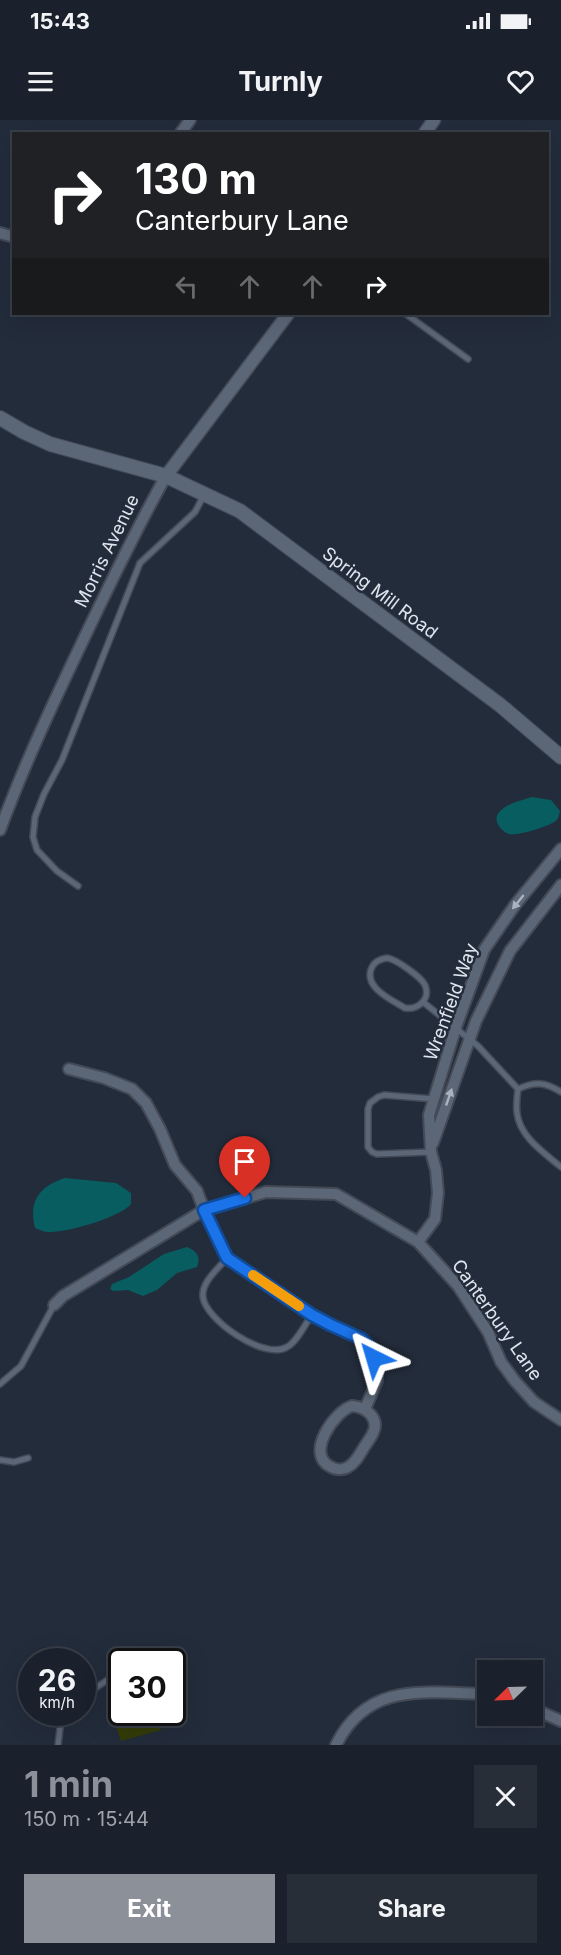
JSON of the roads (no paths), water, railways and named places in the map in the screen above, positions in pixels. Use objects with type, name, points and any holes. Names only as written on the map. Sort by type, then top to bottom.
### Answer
[{"type":"main road","name":"Spring Mill Road","points":[[0,418],[50,444],[166,476],[240,510],[500,705],[561,757]]},
{"type":"street","name":"Morris Avenue","points":[[0,830],[55,698],[143,516],[166,476],[287,315]]},
{"type":"street","name":"Wrenfield Way","points":[[418,1242],[435,1219],[438,1193],[436,1170],[430,1152],[429,1115],[456,1027],[484,950],[515,905],[561,849]]},
{"type":"street","points":[[543,872],[561,884]]},
{"type":"street","name":"Wrenfield Way","points":[[430,1152],[476,1021],[510,951],[561,884]]},
{"type":"street","points":[[69,1069],[104,1078],[132,1089],[146,1103],[175,1165],[197,1191],[227,1258],[312,1315],[362,1339],[370,1347],[377,1368],[377,1381],[365,1409]]},
{"type":"street","name":"Canterbury Lane","points":[[54,1305],[63,1296],[204,1210],[266,1192],[336,1194],[418,1242],[458,1286],[488,1332],[501,1362],[515,1381],[534,1402],[561,1420]]},
{"type":"street","points":[[352,1406],[365,1409],[374,1419],[374,1432],[356,1461],[339,1469],[327,1465],[322,1460],[319,1447],[321,1440],[340,1412],[352,1406]]},
{"type":"street","points":[[336,1745],[366,1707],[387,1696],[417,1692],[477,1694]]},
{"type":"street","points":[[543,1713],[561,1720]]},
{"type":"lane","points":[[407,315],[468,359]]},
{"type":"lane","points":[[78,886],[57,872],[37,850],[33,837],[35,817],[62,760],[140,564],[195,512],[204,494]]},
{"type":"lane","points":[[382,958],[398,962],[424,982],[426,994],[423,1002],[416,1008],[405,1008],[377,990],[370,981],[369,975],[373,965],[382,958]]},
{"type":"lane","points":[[423,1002],[478,1046],[518,1089],[516,1111],[519,1125],[532,1142],[561,1167]]},
{"type":"lane","points":[[518,1089],[539,1082],[549,1084],[561,1092]]},
{"type":"lane","points":[[430,1152],[377,1154],[372,1152],[368,1147],[368,1109],[369,1103],[384,1095],[434,1099]]},
{"type":"lane","points":[[227,1258],[209,1279],[204,1288],[203,1298],[225,1326],[249,1343],[267,1350],[279,1351],[289,1346],[312,1315]]},
{"type":"lane","points":[[0,1384],[21,1366],[54,1305]]},
{"type":"lane","points":[[0,1460],[14,1462],[28,1458]]},
{"type":"lane","points":[[58,1745],[60,1726]]}]
